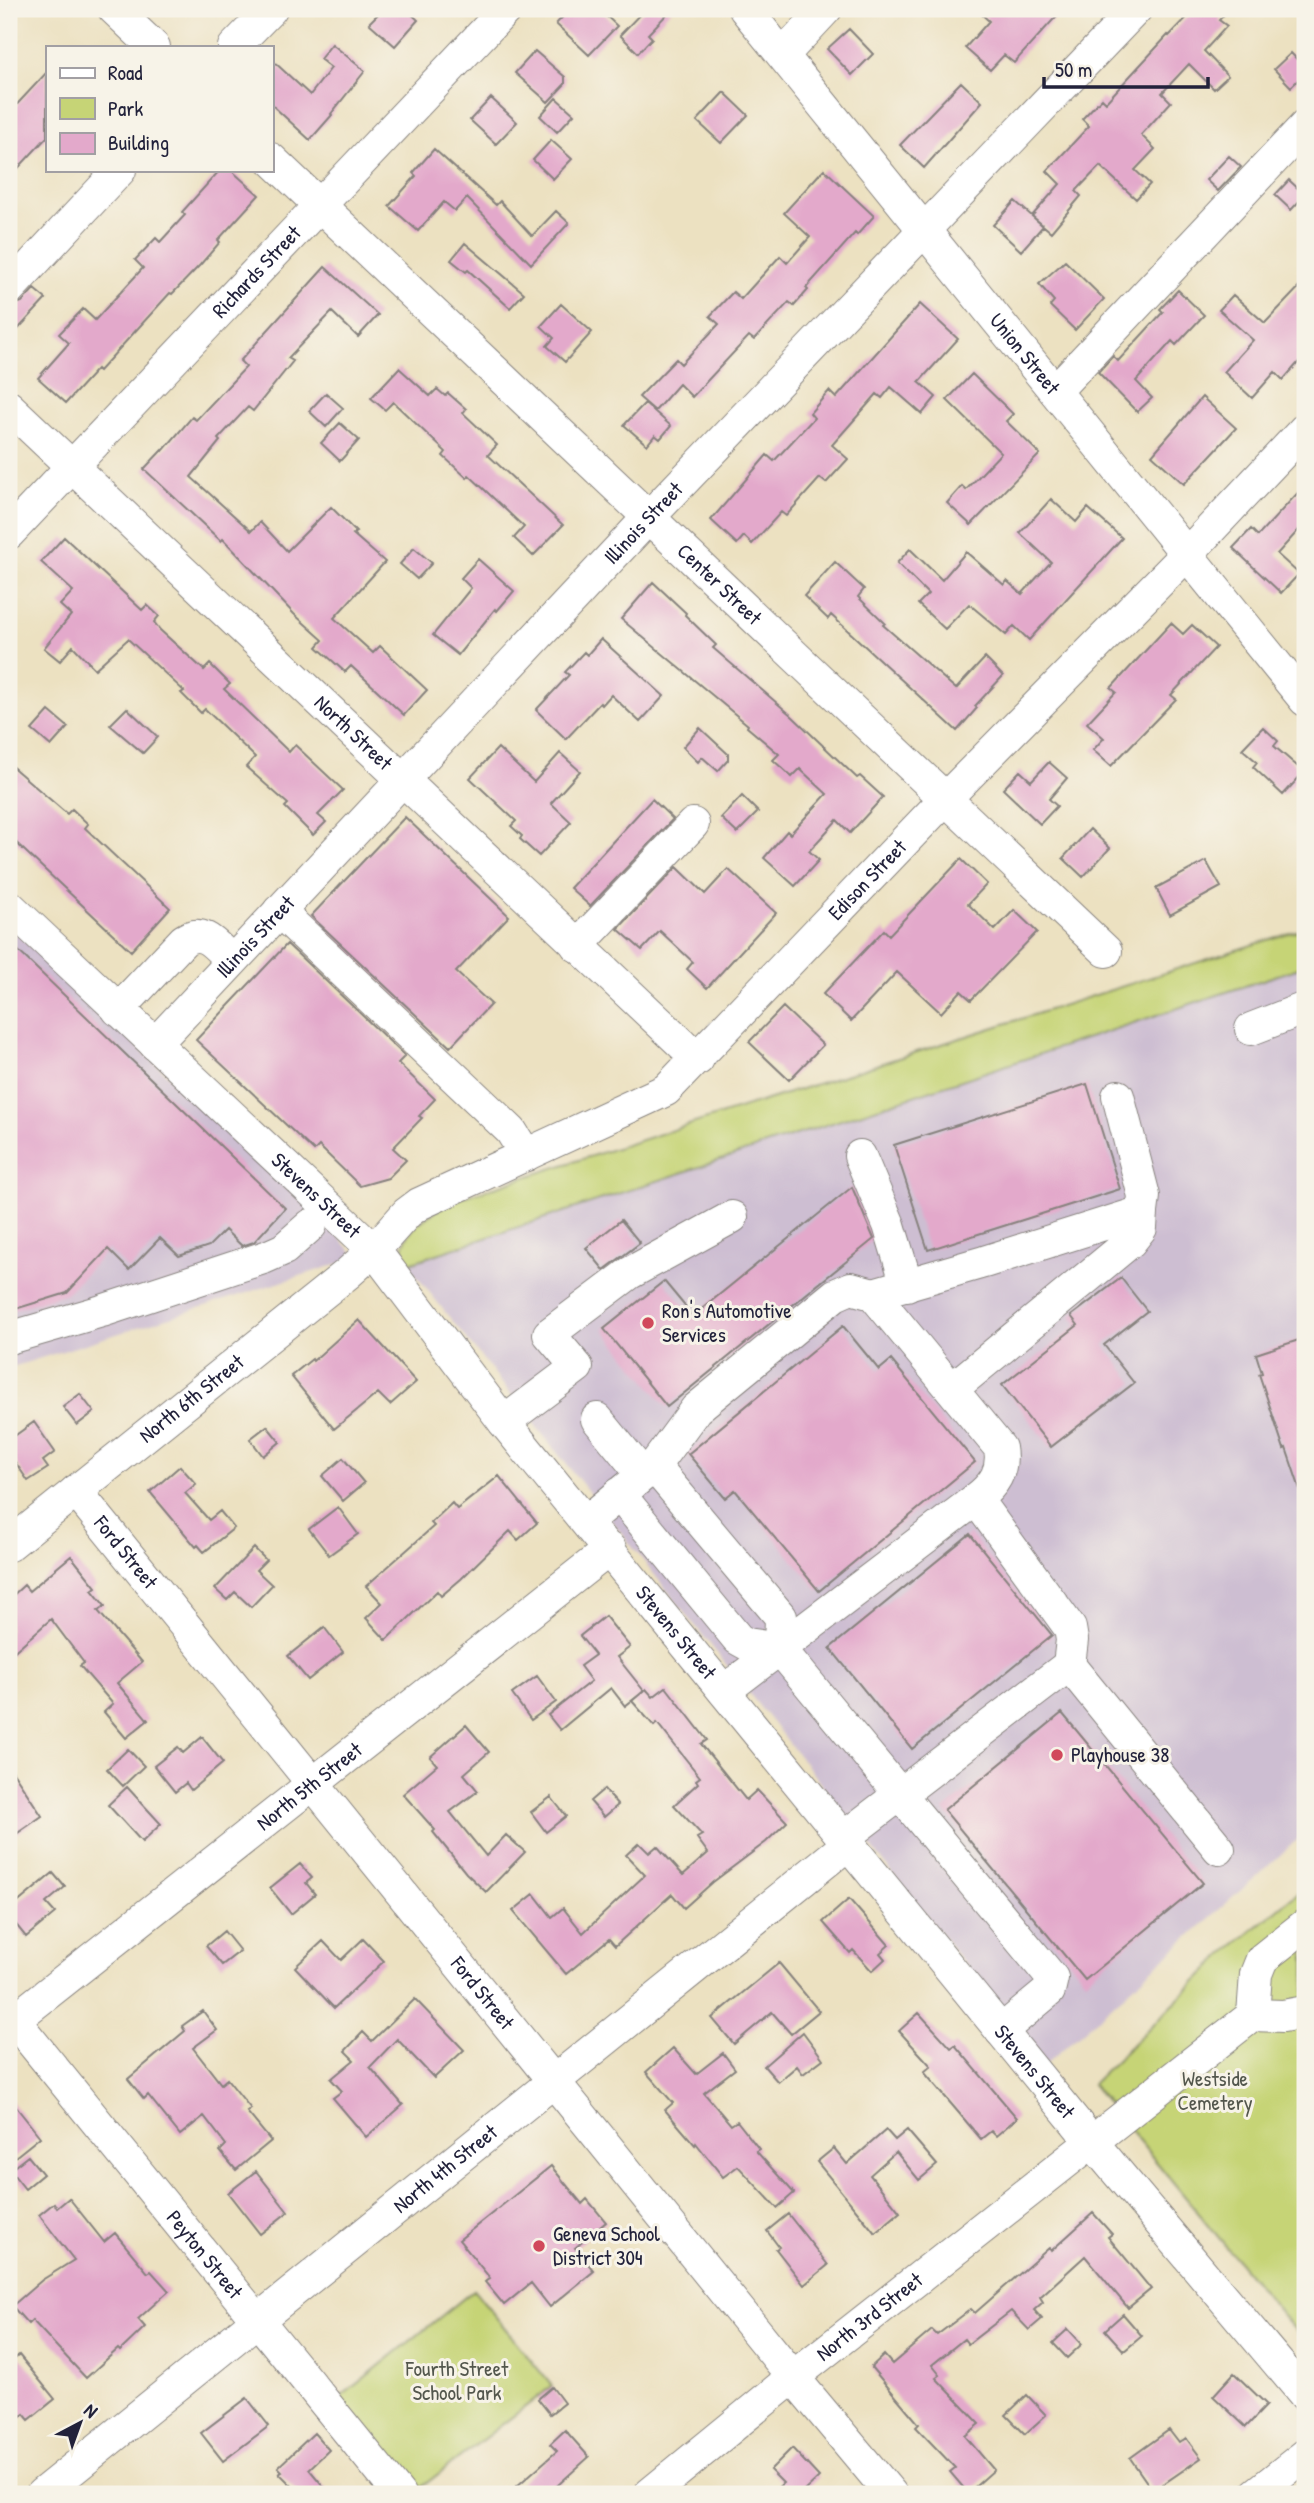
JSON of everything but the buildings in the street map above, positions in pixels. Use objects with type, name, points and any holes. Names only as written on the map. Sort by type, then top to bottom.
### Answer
[{"type":"street","points":[[114,9],[153,46]]},
{"type":"street","points":[[235,46],[271,9]]},
{"type":"street","name":"Richards Street","points":[[9,533],[506,9]]},
{"type":"street","name":"Union Street","points":[[745,9],[1303,693]]},
{"type":"street","points":[[783,55],[826,9]]},
{"type":"street","name":"Illinois Street","points":[[155,1044],[649,517],[1136,9]]},
{"type":"street","points":[[1055,391],[1305,126]]},
{"type":"street","name":"Center Street","points":[[273,161],[1107,951]]},
{"type":"street","points":[[9,289],[118,172]]},
{"type":"street","name":"North Street","points":[[9,407],[698,1059]]},
{"type":"street","name":"Edison Street","points":[[374,1250],[407,1213],[419,1204],[666,1090],[1305,429]]},
{"type":"street","points":[[577,946],[693,824]]},
{"type":"street","name":"Stevens Street","points":[[9,906],[374,1250],[505,1422],[1091,2141],[1305,2395]]},
{"type":"street","points":[[279,911],[511,1131],[527,1155]]},
{"type":"street","points":[[118,1010],[184,940],[193,934],[204,935],[232,961]]},
{"type":"street","points":[[1251,1028],[1305,1008]]},
{"type":"street","points":[[952,1389],[1130,1242],[1141,1228],[1143,1196],[1118,1096]]},
{"type":"street","points":[[860,1156],[889,1225],[906,1284]]},
{"type":"street","points":[[587,1521],[639,1478],[696,1409],[835,1295],[851,1288],[873,1294],[1142,1212]]},
{"type":"street","points":[[505,1422],[577,1367],[550,1334],[630,1273],[732,1217]]},
{"type":"street","points":[[9,1338],[102,1311],[266,1257],[284,1249],[312,1225]]},
{"type":"street","name":"North 6th Street","points":[[9,1545],[374,1250]]},
{"type":"street","points":[[724,1690],[976,1499],[998,1477],[1003,1463],[1000,1448],[873,1294]]},
{"type":"street","points":[[597,1419],[639,1478],[738,1639],[747,1644],[780,1649],[1052,1978],[1049,1991],[1001,2031]]},
{"type":"street","points":[[639,1478],[781,1617],[780,1649]]},
{"type":"street","name":"Ford Street","points":[[76,1490],[793,2377],[891,2494]]},
{"type":"street","points":[[976,1499],[1070,1628],[1072,1640],[1069,1665],[1219,1849]]},
{"type":"street","name":"North 5th Street","points":[[10,2020],[610,1549]]},
{"type":"street","name":"North 4th Street","points":[[42,2494],[554,2081],[901,1794],[1069,1665]]},
{"type":"street","points":[[1305,1925],[1262,1959],[1256,1974],[1253,2015],[1283,2016],[1305,2012]]},
{"type":"street","name":"North 3rd Street","points":[[650,2494],[793,2377],[1253,2015]]},
{"type":"street","name":"Peyton Street","points":[[10,2020],[398,2494]]},
{"type":"street","points":[[1256,2494],[1305,2455]]},
{"type":"shaded area","points":[[9,926],[335,1232],[357,1258],[9,1368]]},
{"type":"shaded area","points":[[1305,966],[1305,1833],[1045,2065],[407,1264]]},
{"type":"green space","points":[[1305,928],[1305,966],[407,1264],[403,1253],[409,1234],[427,1217],[457,1199]]},
{"type":"green space","name":"Westside Cemetery","points":[[1305,1887],[1305,2342],[1092,2084],[1225,1953]]},
{"type":"green space","name":"Fourth Street School Park","points":[[474,2290],[552,2386],[415,2492],[338,2399]]},
{"type":"place","name":"Ron's Automotive Services","points":[[648,1323]]},
{"type":"place","name":"Playhouse 38","points":[[1057,1755]]},
{"type":"place","name":"Geneva School District 304","points":[[539,2246]]}]
